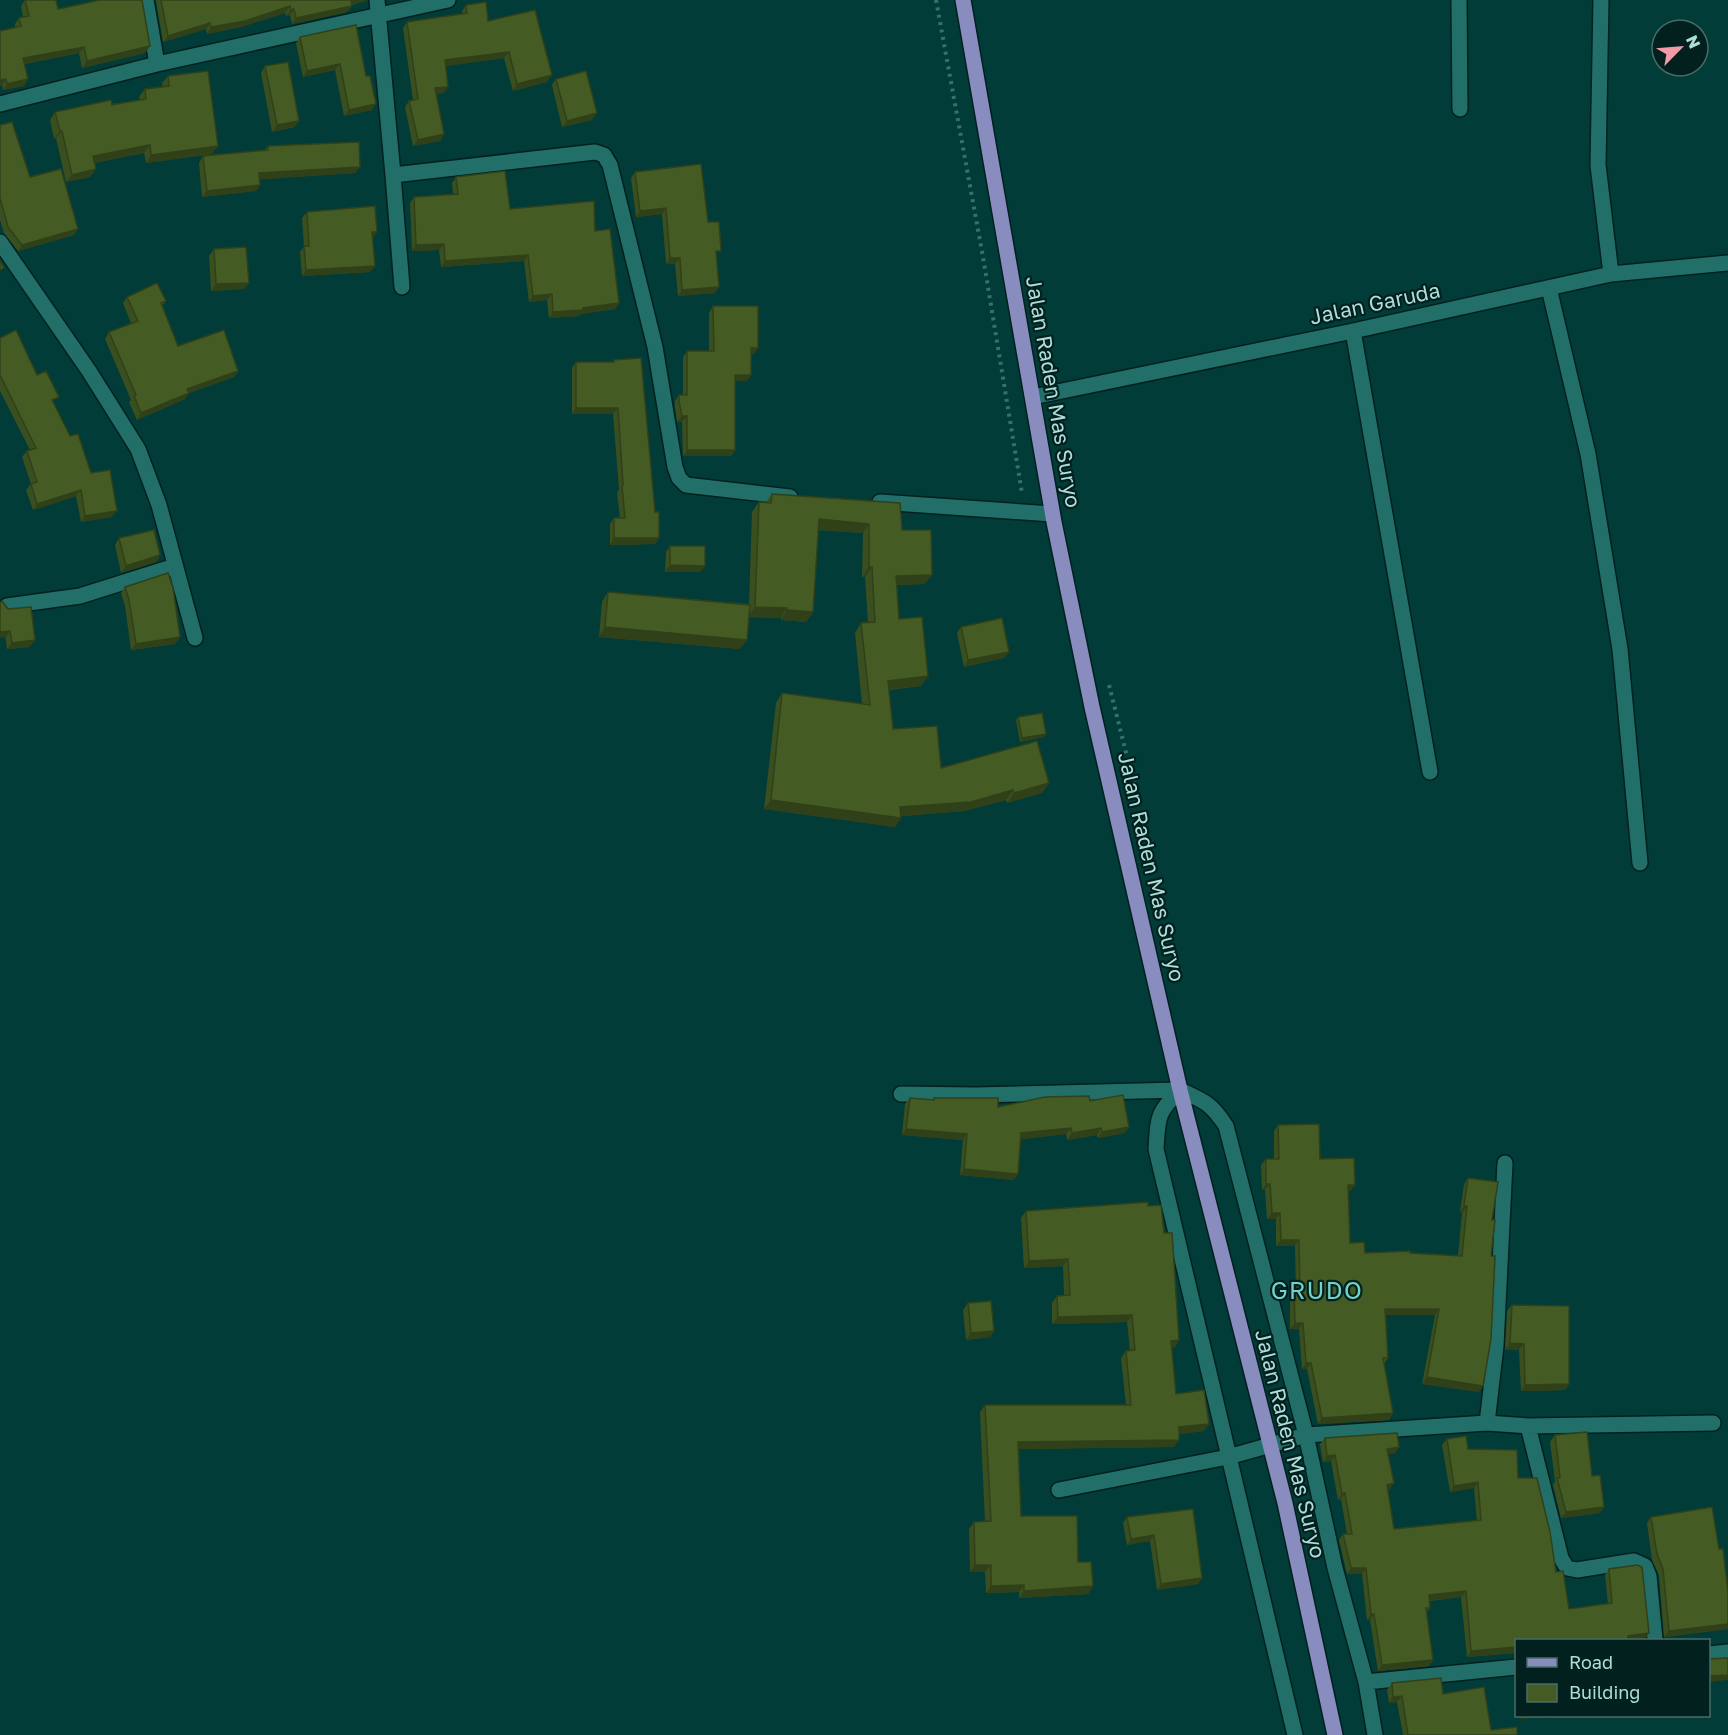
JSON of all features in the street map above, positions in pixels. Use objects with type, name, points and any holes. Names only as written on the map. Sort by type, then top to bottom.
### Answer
[{"type":"main road","name":"Jalan Raden Mas Suryo","points":[[963,0],[1052,514],[1092,707],[1180,1090],[1285,1503],[1335,1735]]},
{"type":"street","points":[[146,0],[157,64]]},
{"type":"street","points":[[0,104],[379,7],[448,0]]},
{"type":"street","points":[[1459,0],[1460,109]]},
{"type":"street","points":[[1601,0],[1598,165],[1611,274]]},
{"type":"street","points":[[379,7],[402,287]]},
{"type":"street","points":[[393,176],[595,152],[604,155],[610,165],[655,347],[675,467],[679,478],[686,485],[806,498]]},
{"type":"street","points":[[0,242],[89,371],[138,449],[159,505],[195,638]]},
{"type":"street","name":"Jalan Garuda","points":[[1033,397],[1353,331],[1611,274],[1728,263]]},
{"type":"street","points":[[1549,288],[1588,454],[1620,649],[1640,863]]},
{"type":"street","points":[[1353,331],[1430,772]]},
{"type":"street","points":[[864,501],[1052,514]]},
{"type":"street","points":[[7,606],[80,596],[175,566]]},
{"type":"street","points":[[901,1094],[975,1095],[1180,1090],[1208,1102],[1226,1126],[1306,1435],[1335,1568],[1366,1682],[1375,1735]]},
{"type":"street","points":[[1180,1090],[1163,1108],[1157,1123],[1156,1149],[1295,1735]]},
{"type":"street","points":[[1487,1423],[1496,1346],[1505,1163]]},
{"type":"street","points":[[1059,1490],[1228,1457],[1306,1435],[1487,1423],[1528,1426],[1713,1423]]},
{"type":"street","points":[[1528,1426],[1561,1558],[1568,1568],[1577,1570],[1634,1561],[1645,1566],[1649,1576],[1656,1639]]},
{"type":"street","points":[[1710,1654],[1728,1652]]},
{"type":"street","points":[[1366,1682],[1515,1667]]},
{"type":"path","points":[[936,0],[983,257],[1025,512]]},
{"type":"building","points":[[25,0],[56,0],[58,9],[100,0],[142,0],[150,46],[87,61],[84,47],[23,58],[28,79],[7,84],[6,79],[0,80],[0,31],[21,26],[19,18],[29,16]]},
{"type":"building","points":[[161,0],[351,0],[352,6],[296,18],[294,9],[291,10],[290,6],[245,21],[211,27],[210,23],[168,36]]},
{"type":"building","points":[[486,2],[488,21],[535,10],[552,75],[517,84],[509,52],[445,60],[448,87],[435,88],[444,134],[418,140],[409,101],[418,99],[407,22],[467,13],[466,5]]},
{"type":"building","points":[[356,25],[366,76],[370,76],[376,104],[349,110],[340,64],[307,71],[300,37]]},
{"type":"building","points":[[288,62],[299,121],[277,125],[265,66]]},
{"type":"building","points":[[208,71],[218,146],[151,155],[150,145],[93,156],[96,169],[72,175],[62,131],[60,131],[55,112],[111,100],[112,105],[146,99],[145,89],[169,86],[168,76]]},
{"type":"building","points":[[586,71],[597,113],[567,121],[556,79]]},
{"type":"building","points":[[12,122],[30,177],[61,169],[78,229],[22,245],[8,227],[0,198],[0,125]]},
{"type":"building","points":[[359,142],[360,167],[259,173],[260,185],[207,191],[203,156],[268,150],[268,146]]},
{"type":"building","points":[[701,164],[708,222],[719,222],[721,251],[716,251],[719,287],[682,290],[680,258],[670,258],[666,208],[640,211],[635,172]]},
{"type":"building","points":[[505,171],[510,209],[594,201],[595,231],[610,229],[619,303],[583,308],[583,310],[553,312],[552,294],[533,296],[528,255],[445,261],[444,244],[416,245],[414,197],[458,194],[456,177]]},
{"type":"building","points":[[375,206],[377,232],[372,232],[375,266],[306,270],[304,246],[309,246],[307,212]]},
{"type":"building","points":[[246,247],[249,283],[216,284],[214,249]]},
{"type":"building","points":[[157,283],[166,301],[161,303],[178,346],[224,330],[238,371],[187,389],[189,393],[141,413],[134,396],[136,395],[109,332],[138,321],[127,297]]},
{"type":"building","points":[[713,306],[758,306],[758,348],[751,348],[751,375],[735,375],[735,450],[687,450],[687,416],[682,416],[679,395],[687,395],[687,351],[714,351]]},
{"type":"building","points":[[16,330],[37,375],[46,371],[59,397],[52,400],[70,436],[78,434],[91,473],[110,470],[117,511],[85,516],[81,490],[37,504],[31,484],[37,482],[27,451],[36,448],[0,375],[0,338]]},
{"type":"building","points":[[641,358],[655,512],[659,512],[659,538],[614,538],[614,518],[625,518],[618,408],[576,408],[576,362],[614,362],[614,360]]},
{"type":"building","points":[[772,494],[900,503],[902,530],[931,530],[932,575],[896,576],[899,619],[922,617],[928,676],[888,681],[893,729],[937,726],[941,768],[1037,741],[1049,783],[971,802],[900,807],[901,818],[771,800],[782,693],[870,705],[861,623],[875,622],[872,567],[869,567],[869,524],[819,519],[813,612],[755,607],[759,502],[771,503]]},
{"type":"building","points":[[154,530],[160,555],[126,566],[119,538]]},
{"type":"building","points":[[670,546],[705,546],[705,566],[670,565]]},
{"type":"building","points":[[168,573],[173,588],[180,637],[136,644],[125,587]]},
{"type":"building","points":[[608,592],[750,605],[747,640],[605,627]]},
{"type":"building","points":[[2,601],[8,609],[31,607],[35,640],[12,643],[10,631],[0,632],[0,602]]},
{"type":"building","points":[[1002,618],[1009,652],[968,660],[961,627]]},
{"type":"building","points":[[1042,713],[1046,734],[1022,738],[1018,717]]},
{"type":"building","points":[[1123,1095],[1129,1127],[1102,1132],[1101,1128],[1072,1133],[1071,1128],[1021,1133],[1018,1174],[964,1169],[967,1134],[906,1129],[910,1098],[934,1100],[934,1098],[998,1098],[998,1107],[1045,1097],[1089,1096],[1090,1101]]},
{"type":"building","points":[[1319,1124],[1320,1159],[1354,1158],[1355,1185],[1348,1185],[1350,1243],[1364,1242],[1365,1253],[1410,1251],[1410,1253],[1462,1256],[1467,1206],[1464,1206],[1468,1178],[1498,1182],[1492,1220],[1495,1220],[1491,1256],[1495,1256],[1491,1339],[1483,1386],[1427,1377],[1439,1309],[1385,1309],[1388,1358],[1383,1358],[1393,1413],[1322,1418],[1311,1363],[1306,1363],[1303,1323],[1295,1323],[1294,1292],[1300,1292],[1299,1240],[1281,1240],[1280,1213],[1272,1213],[1270,1184],[1266,1184],[1266,1159],[1279,1159],[1278,1125]]},
{"type":"building","points":[[1148,1202],[1148,1206],[1161,1205],[1164,1233],[1172,1233],[1179,1340],[1171,1341],[1176,1394],[1204,1390],[1209,1424],[1179,1427],[1179,1440],[1018,1442],[1021,1516],[1077,1516],[1078,1562],[1091,1562],[1093,1586],[1024,1591],[1024,1585],[991,1586],[991,1565],[975,1565],[974,1522],[991,1521],[985,1405],[1131,1405],[1126,1351],[1135,1350],[1132,1315],[1058,1317],[1057,1296],[1070,1295],[1068,1259],[1029,1261],[1026,1211]]},
{"type":"building","points":[[991,1301],[994,1331],[971,1333],[968,1303]]},
{"type":"building","points":[[1512,1305],[1569,1306],[1569,1384],[1525,1385],[1524,1344],[1510,1343]]},
{"type":"building","points":[[1587,1432],[1592,1476],[1600,1475],[1604,1507],[1566,1512],[1557,1478],[1560,1478],[1555,1435]]},
{"type":"building","points":[[1397,1433],[1399,1447],[1387,1449],[1394,1483],[1387,1485],[1394,1529],[1481,1520],[1478,1482],[1454,1486],[1447,1439],[1466,1436],[1468,1449],[1517,1450],[1518,1478],[1537,1478],[1550,1532],[1556,1572],[1563,1571],[1569,1609],[1612,1603],[1609,1569],[1637,1565],[1642,1567],[1649,1633],[1628,1636],[1628,1639],[1515,1639],[1515,1647],[1471,1651],[1466,1591],[1429,1595],[1430,1608],[1426,1608],[1433,1660],[1382,1665],[1374,1614],[1371,1614],[1366,1568],[1351,1568],[1343,1534],[1352,1534],[1345,1493],[1342,1494],[1335,1455],[1327,1456],[1325,1438]]},
{"type":"building","points":[[1712,1507],[1719,1549],[1723,1549],[1728,1592],[1728,1624],[1669,1631],[1663,1569],[1657,1554],[1651,1517]]},
{"type":"building","points":[[1193,1509],[1202,1578],[1161,1584],[1154,1535],[1131,1539],[1127,1517]]},
{"type":"building","points":[[1728,1658],[1728,1675],[1710,1676],[1710,1659]]},
{"type":"building","points":[[1441,1678],[1443,1694],[1484,1687],[1491,1730],[1517,1727],[1517,1735],[1408,1735],[1402,1696],[1393,1697],[1392,1683]]},
{"type":"district","name":"GRUDO","points":[[1317,1291]]}]
